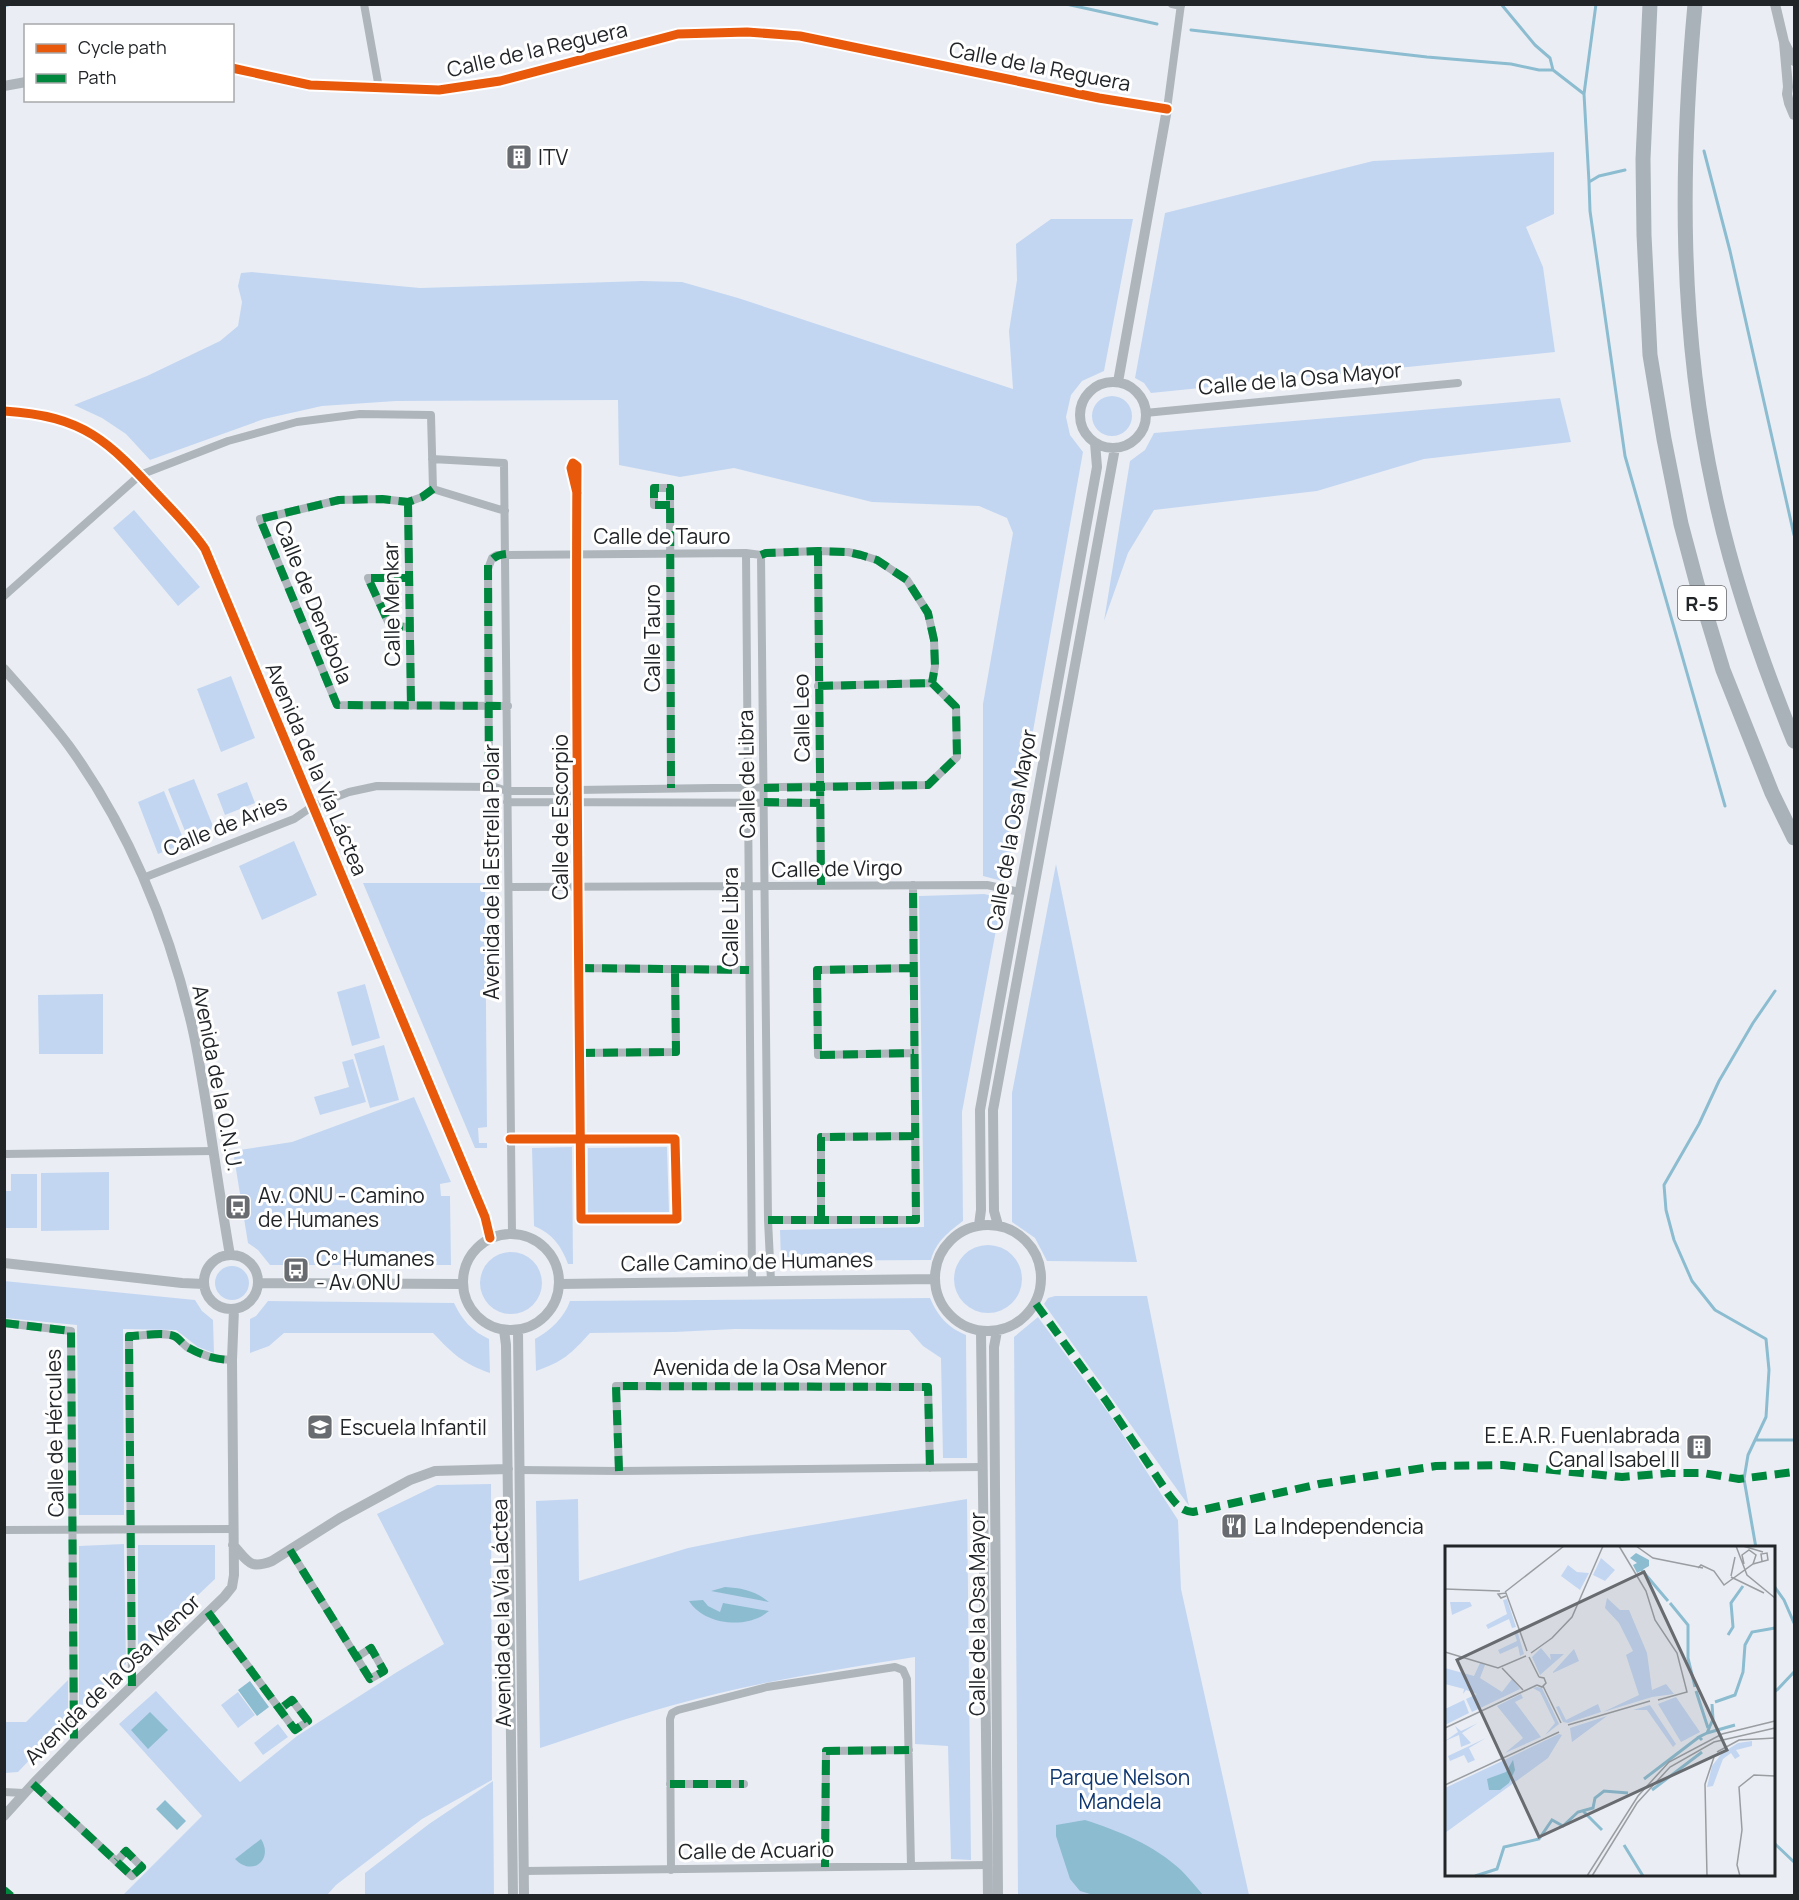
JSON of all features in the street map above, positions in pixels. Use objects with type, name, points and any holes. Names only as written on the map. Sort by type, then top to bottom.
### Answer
[{"type":"highway","points":[[1650,4],[1650,47]]},
{"type":"highway","name":"R-5","points":[[1656,4],[1650,47],[1643,159],[1650,356],[1680,524],[1697,584],[1723,669],[1772,793],[1794,838]]},
{"type":"highway","name":"R-5","points":[[1695,4],[1685,132],[1684,223],[1689,326],[1702,429],[1714,491],[1741,596],[1759,652],[1794,741]]},
{"type":"highway","points":[[1688,80],[1703,4]]},
{"type":"street","points":[[364,4],[379,88]]},
{"type":"street","points":[[1775,4],[1791,84],[1786,94],[1794,115]]},
{"type":"street","points":[[1118,382],[1167,109],[1178,5]]},
{"type":"street","name":"Calle de la Reguera","points":[[234,68],[310,86],[440,90],[500,81],[678,34],[747,32],[800,36],[1100,98],[1167,109]]},
{"type":"street","points":[[1784,42],[1794,61]]},
{"type":"street","points":[[4,86],[24,82]]},
{"type":"street","points":[[1107,382],[1127,385],[1136,392],[1143,401],[1145,412],[1141,431],[1130,442],[1115,448],[1095,443],[1083,429],[1080,418],[1085,396],[1096,386],[1107,382]]},
{"type":"street","name":"Calle de la Osa Mayor","points":[[1145,412],[1458,383]]},
{"type":"street","name":"Avenida de la Vía Láctea","points":[[4,411],[49,416],[81,427],[101,439],[120,454],[140,475],[196,535],[205,549],[484,1217],[490,1238]]},
{"type":"street","points":[[4,596],[140,475],[228,441],[297,422],[360,414],[431,415],[433,489]]},
{"type":"street","name":"Calle de la Osa Mayor","points":[[979,1225],[981,1210],[980,1110],[1097,467],[1095,443]]},
{"type":"street","name":"Calle de la Osa Mayor","points":[[998,1225],[994,1211],[993,1110],[1115,448]]},
{"type":"street","name":"Avenida de la Estrella Polar","points":[[432,459],[504,463],[512,1234]]},
{"type":"street","name":"Calle Tauro","points":[[670,505],[654,505],[654,488],[670,488],[671,788]]},
{"type":"street","points":[[408,502],[422,497],[433,489]]},
{"type":"street","points":[[433,489],[505,511]]},
{"type":"street","name":"Calle de Escorpio","points":[[510,1139],[580,1140],[675,1139],[677,1219],[581,1219],[580,1140],[580,1053],[578,888],[576,554],[577,493]]},
{"type":"street","name":"Calle de Denébola","points":[[408,502],[339,500],[260,519],[337,705],[508,706]]},
{"type":"street","name":"Calle Menkar","points":[[408,502],[411,706]]},
{"type":"street","points":[[818,551],[848,552],[877,560],[907,580],[928,613],[934,640],[935,666],[932,683],[818,686]]},
{"type":"street","name":"Calle de Tauro","points":[[506,555],[746,553],[761,555],[818,551]]},
{"type":"street","name":"Calle Leo","points":[[818,551],[820,885]]},
{"type":"street","name":"Calle Libra","points":[[746,553],[752,1281]]},
{"type":"street","points":[[489,787],[488,565],[497,555],[506,555]]},
{"type":"street","name":"Calle de Libra","points":[[761,555],[768,1220],[771,1281]]},
{"type":"street","points":[[409,578],[368,578],[390,626],[410,627]]},
{"type":"street","name":"Avenida de la O.N.U.","points":[[4,669],[78,759],[127,843],[144,878],[170,948],[190,1018],[230,1255]]},
{"type":"street","name":"Calle de Aries","points":[[144,878],[294,819],[313,806],[349,792],[377,786],[489,787],[507,791],[928,785],[957,757],[956,707],[932,683]]},
{"type":"street","points":[[507,802],[820,803]]},
{"type":"street","points":[[768,1220],[916,1220],[913,885]]},
{"type":"street","name":"Calle de Virgo","points":[[510,887],[987,885],[1020,892]]},
{"type":"street","points":[[579,968],[749,970]]},
{"type":"street","points":[[914,968],[817,970],[818,1055],[914,1053]]},
{"type":"street","points":[[580,1053],[676,1052],[675,970]]},
{"type":"street","points":[[821,1220],[821,1137],[915,1136]]},
{"type":"street","points":[[4,1154],[213,1151]]},
{"type":"street","points":[[979,1225],[998,1225],[1018,1233],[1032,1247],[1039,1261],[1042,1276],[1041,1291],[1036,1304],[1022,1321],[997,1332],[981,1332],[967,1328],[944,1308],[937,1294],[935,1279],[938,1260],[947,1244],[967,1229],[979,1225]]},
{"type":"street","points":[[512,1234],[527,1236],[551,1255],[557,1268],[559,1284],[553,1305],[539,1322],[518,1330],[504,1330],[488,1325],[475,1314],[466,1300],[463,1284],[464,1270],[470,1257],[479,1246],[490,1238],[512,1234]]},
{"type":"street","points":[[223,1256],[239,1256],[253,1266],[258,1283],[256,1292],[243,1306],[225,1309],[210,1300],[204,1277],[211,1264],[223,1256]]},
{"type":"street","points":[[4,1263],[204,1284]]},
{"type":"street","name":"Calle Camino de Humanes","points":[[559,1284],[935,1279]]},
{"type":"street","points":[[258,1283],[463,1284]]},
{"type":"street","points":[[234,1309],[233,1545],[251,1564],[257,1566],[272,1562],[350,1512],[394,1488],[435,1471],[452,1469],[619,1471],[982,1467]]},
{"type":"street","name":"Calle de Hércules","points":[[4,1323],[70,1330],[74,1742]]},
{"type":"street","name":"Avenida de la Vía Láctea","points":[[504,1330],[514,1469],[524,1896]]},
{"type":"street","name":"Avenida de la Vía Láctea","points":[[513,1896],[514,1469],[518,1330]]},
{"type":"street","name":"Calle de la Osa Mayor","points":[[981,1332],[988,1896]]},
{"type":"street","name":"Calle de la Osa Mayor","points":[[997,1332],[994,1347],[998,1896]]},
{"type":"street","points":[[132,1686],[129,1336],[166,1334],[176,1337],[185,1346],[201,1354],[221,1360],[232,1360]]},
{"type":"street","name":"Avenida de la Osa Menor","points":[[619,1471],[616,1386],[928,1387],[930,1468]]},
{"type":"street","name":"Calle de Hércules","points":[[4,1530],[233,1529]]},
{"type":"street","name":"Avenida de la Osa Menor","points":[[4,1816],[74,1742],[224,1597],[232,1587],[233,1545]]},
{"type":"street","points":[[290,1550],[357,1658]]},
{"type":"street","points":[[208,1612],[280,1709]]},
{"type":"street","points":[[671,1870],[670,1719],[672,1713],[767,1687],[895,1667],[903,1670],[907,1679],[911,1866]]},
{"type":"street","points":[[825,1867],[826,1751],[909,1750]]},
{"type":"street","points":[[33,1784],[117,1861]]},
{"type":"street","points":[[670,1784],[744,1784]]},
{"type":"street","points":[[4,1792],[24,1793]]},
{"type":"street","name":"Calle de Acuario","points":[[524,1871],[988,1865]]},
{"type":"street","points":[[4,1890],[11,1896]]},
{"type":"green space","points":[[1554,152],[1554,214],[1526,227],[1543,267],[1555,352],[1151,393],[1144,383],[1135,378],[1165,213],[1373,161]]},
{"type":"green space","points":[[1051,219],[1133,219],[1104,371],[1082,381],[1071,395],[1066,417],[1070,435],[1083,452],[1006,882],[983,876],[983,704],[1013,533],[1007,518],[979,506],[872,502],[734,468],[680,477],[619,465],[618,400],[396,401],[322,406],[264,419],[150,460],[126,434],[102,418],[74,405],[147,376],[220,341],[238,326],[242,302],[238,286],[241,273],[252,272],[420,288],[642,281],[682,282],[738,298],[1013,389],[1009,331],[1017,280],[1016,244]]},
{"type":"green space","points":[[1112,396],[1120,397],[1126,402],[1131,408],[1131,424],[1126,430],[1120,435],[1112,436],[1104,435],[1098,430],[1093,424],[1092,416],[1093,408],[1098,402],[1104,397]]},
{"type":"green space","points":[[1560,398],[1571,442],[1424,459],[1317,491],[1154,510],[1128,553],[1104,621],[1130,461],[1145,450],[1154,433]]},
{"type":"green space","points":[[134,510],[200,587],[178,606],[113,528]]},
{"type":"green space","points":[[231,676],[255,738],[221,752],[197,689]]},
{"type":"green space","points":[[194,779],[215,831],[189,841],[168,789]]},
{"type":"green space","points":[[247,782],[255,803],[225,815],[217,794]]},
{"type":"green space","points":[[164,791],[185,843],[158,854],[138,802]]},
{"type":"green space","points":[[294,841],[317,895],[262,920],[239,866]]},
{"type":"green space","points":[[1056,864],[1137,1262],[1047,1261],[1035,1238],[1012,1222],[1012,1093]]},
{"type":"green space","points":[[363,883],[485,883],[487,1127],[478,1128],[479,1143],[487,1143],[487,1148],[475,1148]]},
{"type":"green space","points":[[984,894],[1002,898],[962,1112],[963,1221],[940,1242],[931,1260],[781,1261],[780,1230],[924,1227],[919,896]]},
{"type":"green space","points":[[365,984],[380,1038],[352,1046],[337,992]]},
{"type":"green space","points":[[103,994],[103,1054],[39,1054],[38,995]]},
{"type":"green space","points":[[384,1045],[399,1100],[370,1108],[354,1054]]},
{"type":"green space","points":[[353,1059],[366,1102],[320,1115],[314,1097],[349,1087],[342,1062]]},
{"type":"green space","points":[[414,1097],[451,1182],[440,1184],[441,1196],[450,1196],[451,1265],[270,1265],[258,1250],[248,1243],[233,1151],[292,1142]]},
{"type":"green space","points":[[572,1147],[573,1264],[568,1264],[556,1241],[546,1232],[534,1226],[532,1148]]},
{"type":"green space","points":[[667,1147],[669,1212],[588,1213],[588,1148]]},
{"type":"green space","points":[[109,1172],[109,1230],[41,1231],[41,1173]]},
{"type":"green space","points":[[11,1174],[37,1174],[37,1228],[5,1228],[5,1191],[11,1191]]},
{"type":"green space","points":[[995,1245],[1007,1251],[1016,1260],[1022,1272],[1020,1292],[1012,1303],[995,1313],[981,1313],[964,1303],[956,1292],[954,1272],[964,1255],[975,1247]]},
{"type":"green space","points":[[511,1252],[533,1261],[542,1283],[533,1305],[511,1314],[489,1305],[480,1283],[489,1261]]},
{"type":"green space","points":[[232,1266],[244,1271],[249,1283],[244,1295],[232,1300],[220,1295],[215,1283],[220,1271]]},
{"type":"green space","points":[[4,1281],[195,1300],[202,1311],[213,1320],[214,1353],[198,1347],[176,1330],[123,1329],[124,1515],[79,1515],[77,1325],[5,1318]]},
{"type":"green space","points":[[1055,1296],[1147,1296],[1189,1506],[1044,1304],[1048,1298]]},
{"type":"green space","points":[[930,1298],[944,1320],[966,1335],[967,1458],[943,1458],[941,1358],[923,1346],[909,1330],[735,1329],[590,1333],[566,1356],[536,1371],[535,1339],[556,1323],[570,1301]]},
{"type":"green space","points":[[268,1301],[454,1303],[468,1324],[489,1339],[490,1373],[458,1357],[433,1333],[284,1333],[269,1346],[250,1353],[250,1319],[256,1316]]},
{"type":"green space","name":"Parque Nelson Mandela","points":[[1038,1317],[1110,1415],[1178,1520],[1181,1589],[1249,1895],[1018,1895],[1014,1337]]},
{"type":"green space","points":[[491,1484],[492,1780],[422,1819],[336,1885],[327,1895],[123,1895],[202,1816],[119,1724],[156,1691],[240,1782],[297,1736],[444,1644],[377,1514],[437,1485]]},
{"type":"green space","points":[[578,1499],[579,1581],[688,1548],[967,1499],[971,1860],[951,1859],[948,1746],[915,1744],[915,1657],[730,1690],[637,1716],[540,1748],[536,1501]]},
{"type":"green space","points":[[124,1544],[126,1664],[79,1708],[79,1546]]},
{"type":"green space","points":[[138,1545],[215,1545],[215,1579],[138,1652]]},
{"type":"green space","points":[[68,1680],[68,1720],[18,1772],[5,1773],[5,1722],[26,1722]]},
{"type":"green space","points":[[238,1692],[255,1715],[238,1728],[221,1705]]},
{"type":"green space","points":[[278,1724],[288,1737],[263,1755],[254,1743]]},
{"type":"green space","points":[[493,1781],[494,1895],[365,1895],[365,1873],[429,1824]]},
{"type":"shaded area","points":[[725,1587],[748,1591],[769,1602],[711,1591]]},
{"type":"shaded area","points":[[703,1600],[708,1606],[720,1612],[723,1603],[769,1611],[749,1621],[726,1622],[705,1615],[689,1601]]},
{"type":"shaded area","points":[[250,1681],[269,1707],[257,1716],[238,1690]]},
{"type":"shaded area","points":[[150,1712],[168,1730],[148,1749],[131,1730]]},
{"type":"shaded area","points":[[165,1800],[186,1821],[177,1830],[156,1809]]},
{"type":"shaded area","points":[[1085,1820],[1148,1846],[1171,1861],[1203,1895],[1097,1896],[1080,1891],[1070,1879],[1056,1836],[1056,1825]]},
{"type":"shaded area","points":[[261,1839],[265,1854],[259,1864],[248,1866],[235,1859]]},
{"type":"waterway","points":[[4,6],[11,4]]},
{"type":"waterway","points":[[1066,4],[1157,24]]},
{"type":"waterway","points":[[1501,4],[1535,45],[1550,58],[1553,70]]},
{"type":"waterway","points":[[1584,94],[1596,4]]},
{"type":"waterway","points":[[1191,30],[1553,70],[1584,94],[1589,182],[1599,176],[1625,170]]},
{"type":"waterway","points":[[1704,151],[1730,251],[1794,535]]},
{"type":"waterway","points":[[1589,182],[1590,211],[1625,456],[1725,806]]},
{"type":"waterway","points":[[1756,1546],[1744,1479],[1748,1455],[1766,1417],[1769,1370],[1766,1339],[1715,1310],[1692,1281],[1674,1240],[1666,1210],[1664,1185],[1699,1124],[1719,1081],[1775,991]]},
{"type":"waterway","points":[[1755,1440],[1794,1440]]},
{"type":"waterway","points":[[1775,1587],[1784,1600],[1794,1623]]},
{"type":"waterway","points":[[1775,1691],[1794,1672]]},
{"type":"waterway","points":[[1775,1844],[1794,1862]]},
{"type":"marked path","points":[[670,505],[654,505],[654,488],[670,488],[671,788]]},
{"type":"marked path","points":[[433,489],[422,497],[408,502],[382,499],[339,500],[260,519],[337,705],[508,706]]},
{"type":"marked path","points":[[408,502],[411,706]]},
{"type":"marked path","points":[[818,551],[821,885]]},
{"type":"marked path","points":[[761,555],[818,551],[848,552],[877,560],[907,580],[928,613],[934,640],[935,666],[932,683]]},
{"type":"marked path","points":[[489,787],[488,565],[496,557],[506,554]]},
{"type":"marked path","points":[[409,578],[368,578],[390,626],[410,627]]},
{"type":"marked path","points":[[818,686],[932,683]]},
{"type":"marked path","points":[[764,788],[928,785],[957,757],[956,707],[932,683]]},
{"type":"marked path","points":[[764,802],[820,803]]},
{"type":"marked path","points":[[768,1220],[916,1220],[913,885]]},
{"type":"marked path","points":[[579,968],[749,970]]},
{"type":"marked path","points":[[914,968],[817,970],[818,1055],[914,1053]]},
{"type":"marked path","points":[[580,1053],[676,1052],[675,970]]},
{"type":"marked path","points":[[821,1220],[821,1137],[915,1136]]},
{"type":"marked path","points":[[1036,1304],[1107,1402],[1169,1495],[1180,1507],[1193,1512],[1319,1484],[1436,1466],[1503,1465],[1622,1477],[1703,1473],[1739,1479],[1794,1472]]},
{"type":"marked path","points":[[4,1323],[71,1331],[74,1742]]},
{"type":"marked path","points":[[132,1686],[129,1336],[172,1335],[187,1347],[198,1352],[214,1358],[232,1360]]},
{"type":"marked path","points":[[619,1471],[616,1386],[928,1387],[930,1468]]},
{"type":"marked path","points":[[290,1550],[370,1679],[384,1671],[371,1648],[357,1657]]},
{"type":"marked path","points":[[208,1612],[295,1730],[308,1721],[292,1700],[280,1709]]},
{"type":"marked path","points":[[825,1867],[826,1751],[909,1750]]},
{"type":"marked path","points":[[33,1784],[132,1876],[142,1867],[126,1851],[117,1861]]},
{"type":"marked path","points":[[670,1784],[744,1784]]},
{"type":"marked path","points":[[4,1890],[11,1896]]},
{"type":"cycle path","points":[[234,68],[310,85],[439,90],[500,81],[678,34],[747,32],[800,36],[1099,98],[1167,109]]},
{"type":"cycle path","points":[[4,411],[55,419],[93,435],[109,446],[142,477],[184,522],[205,549],[485,1217],[490,1238]]},
{"type":"cycle path","points":[[510,1139],[675,1139],[677,1219],[581,1219],[580,1125],[577,842],[577,748],[577,560],[577,466],[573,463],[571,468],[577,493]]},
{"type":"place","name":"ITV","points":[[519,157]]},
{"type":"place","name":"Av. ONU - Camino de Humanes","points":[[238,1207]]},
{"type":"place","name":"Cº Humanes - Av ONU","points":[[296,1270]]},
{"type":"place","name":"Escuela Infantil","points":[[320,1427]]},
{"type":"place","name":"E.E.A.R. Fuenlabrada Canal Isabel II","points":[[1699,1447]]},
{"type":"place","name":"La Independencia","points":[[1234,1526]]}]
